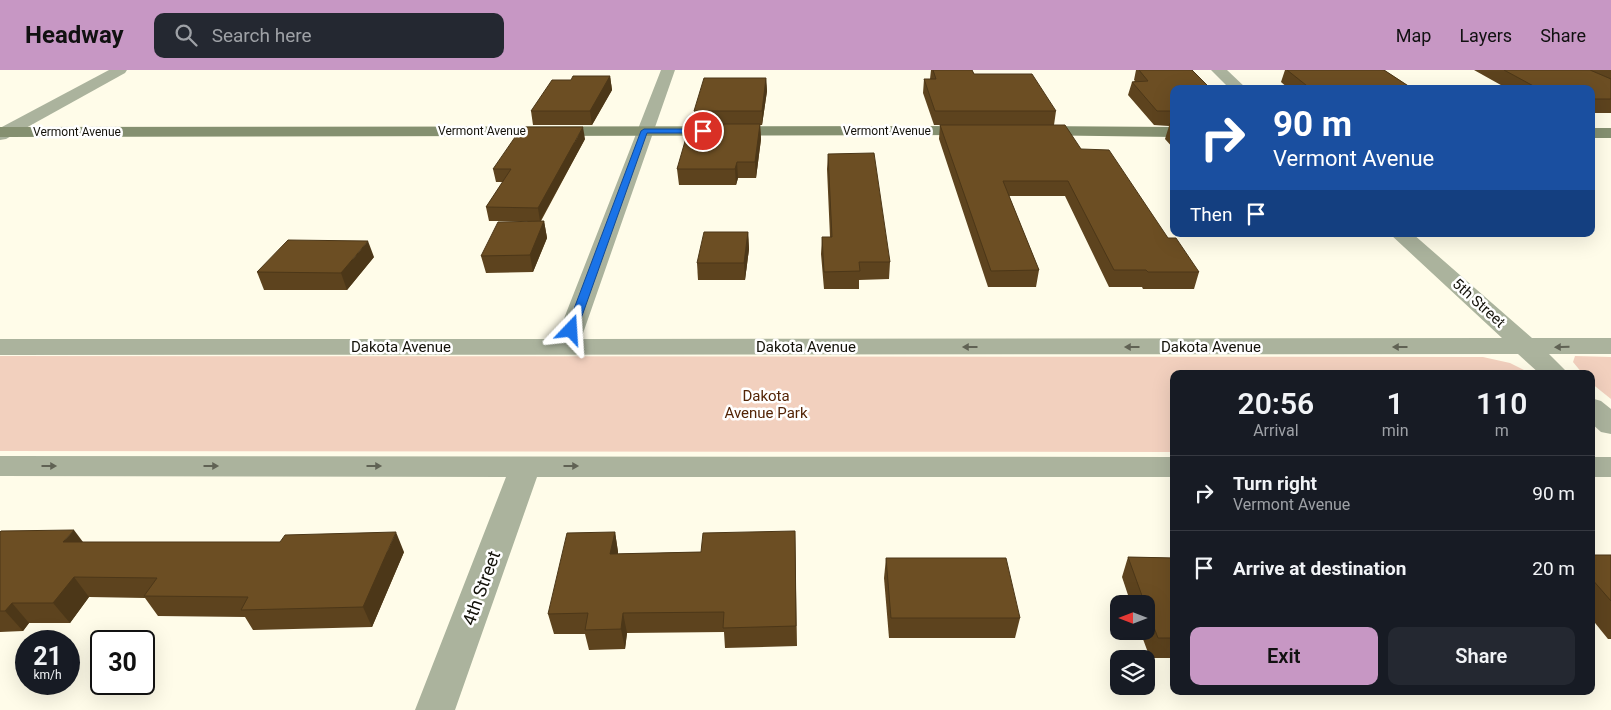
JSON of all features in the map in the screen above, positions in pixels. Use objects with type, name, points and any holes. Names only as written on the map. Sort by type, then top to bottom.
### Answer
[{"type":"street","points":[[2,133],[120,70]]},
{"type":"street","points":[[565,348],[668,70]]},
{"type":"street","points":[[1218,70],[1235,85]]},
{"type":"street","name":"Vermont Avenue","points":[[2,133],[994,131]]},
{"type":"street","points":[[1014,131],[1170,132]]},
{"type":"street","points":[[1595,133],[1611,133]]},
{"type":"street","name":"5th Street","points":[[1404,237],[1552,370]]},
{"type":"street","name":"Dakota Avenue","points":[[0,347],[1611,346]]},
{"type":"street","points":[[1595,411],[1611,425]]},
{"type":"street","points":[[0,466],[1170,467]]},
{"type":"street","name":"4th Street","points":[[435,710],[526,466]]},
{"type":"street","points":[[1595,467],[1611,467]]},
{"type":"green space","name":"Dakota Avenue Park","points":[[0,356],[1483,357],[1510,363],[1524,370],[1170,370],[1170,452],[0,451]]},
{"type":"green space","points":[[1575,356],[1611,357],[1611,399],[1595,386],[1595,370],[1580,370],[1573,362]]},
{"type":"building","points":[[933,70],[972,70],[974,74],[1032,74],[1056,111],[935,111],[924,79],[936,79]]},
{"type":"building","points":[[1139,70],[1192,70],[1207,85],[1170,85],[1170,111],[1157,111],[1132,82],[1148,81]]},
{"type":"building","points":[[1287,70],[1384,70],[1407,85],[1306,85]]},
{"type":"building","points":[[1504,70],[1590,70],[1611,79],[1611,99],[1595,99],[1595,85],[1532,85]]},
{"type":"building","points":[[573,76],[610,76],[590,111],[531,111],[552,80],[571,80]]},
{"type":"building","points":[[704,78],[766,78],[762,111],[694,111]]},
{"type":"building","points":[[690,124],[760,124],[755,162],[737,162],[735,169],[677,169]]},
{"type":"building","points":[[940,125],[1065,125],[1081,149],[1109,150],[1168,238],[1176,238],[1199,272],[1114,270],[1068,181],[1003,181],[1039,270],[991,271]]},
{"type":"building","points":[[522,127],[583,127],[538,208],[486,207],[511,169],[493,169]]},
{"type":"building","points":[[874,153],[890,262],[859,262],[860,271],[824,272],[822,237],[832,237],[828,154]]},
{"type":"building","points":[[544,221],[530,255],[481,256],[498,222]]},
{"type":"building","points":[[704,232],[748,232],[744,263],[697,263]]},
{"type":"building","points":[[288,240],[368,241],[341,273],[257,272]]},
{"type":"building","points":[[74,530],[63,542],[280,542],[285,535],[396,532],[363,607],[241,610],[248,597],[144,596],[157,578],[74,577],[53,603],[12,603],[5,611],[0,611],[0,532]]},
{"type":"building","points":[[795,531],[796,626],[723,628],[724,612],[623,613],[621,629],[585,630],[588,613],[548,614],[567,533],[615,532],[610,554],[701,552],[703,533]]},
{"type":"building","points":[[1595,555],[1611,555],[1611,601],[1595,583]]},
{"type":"building","points":[[1128,557],[1170,558],[1170,638],[1158,638],[1155,630],[1155,595],[1142,595]]},
{"type":"building","points":[[886,558],[1006,558],[1020,618],[891,618]]},
{"type":"route","points":[[571,330],[644,131],[703,131]]}]
